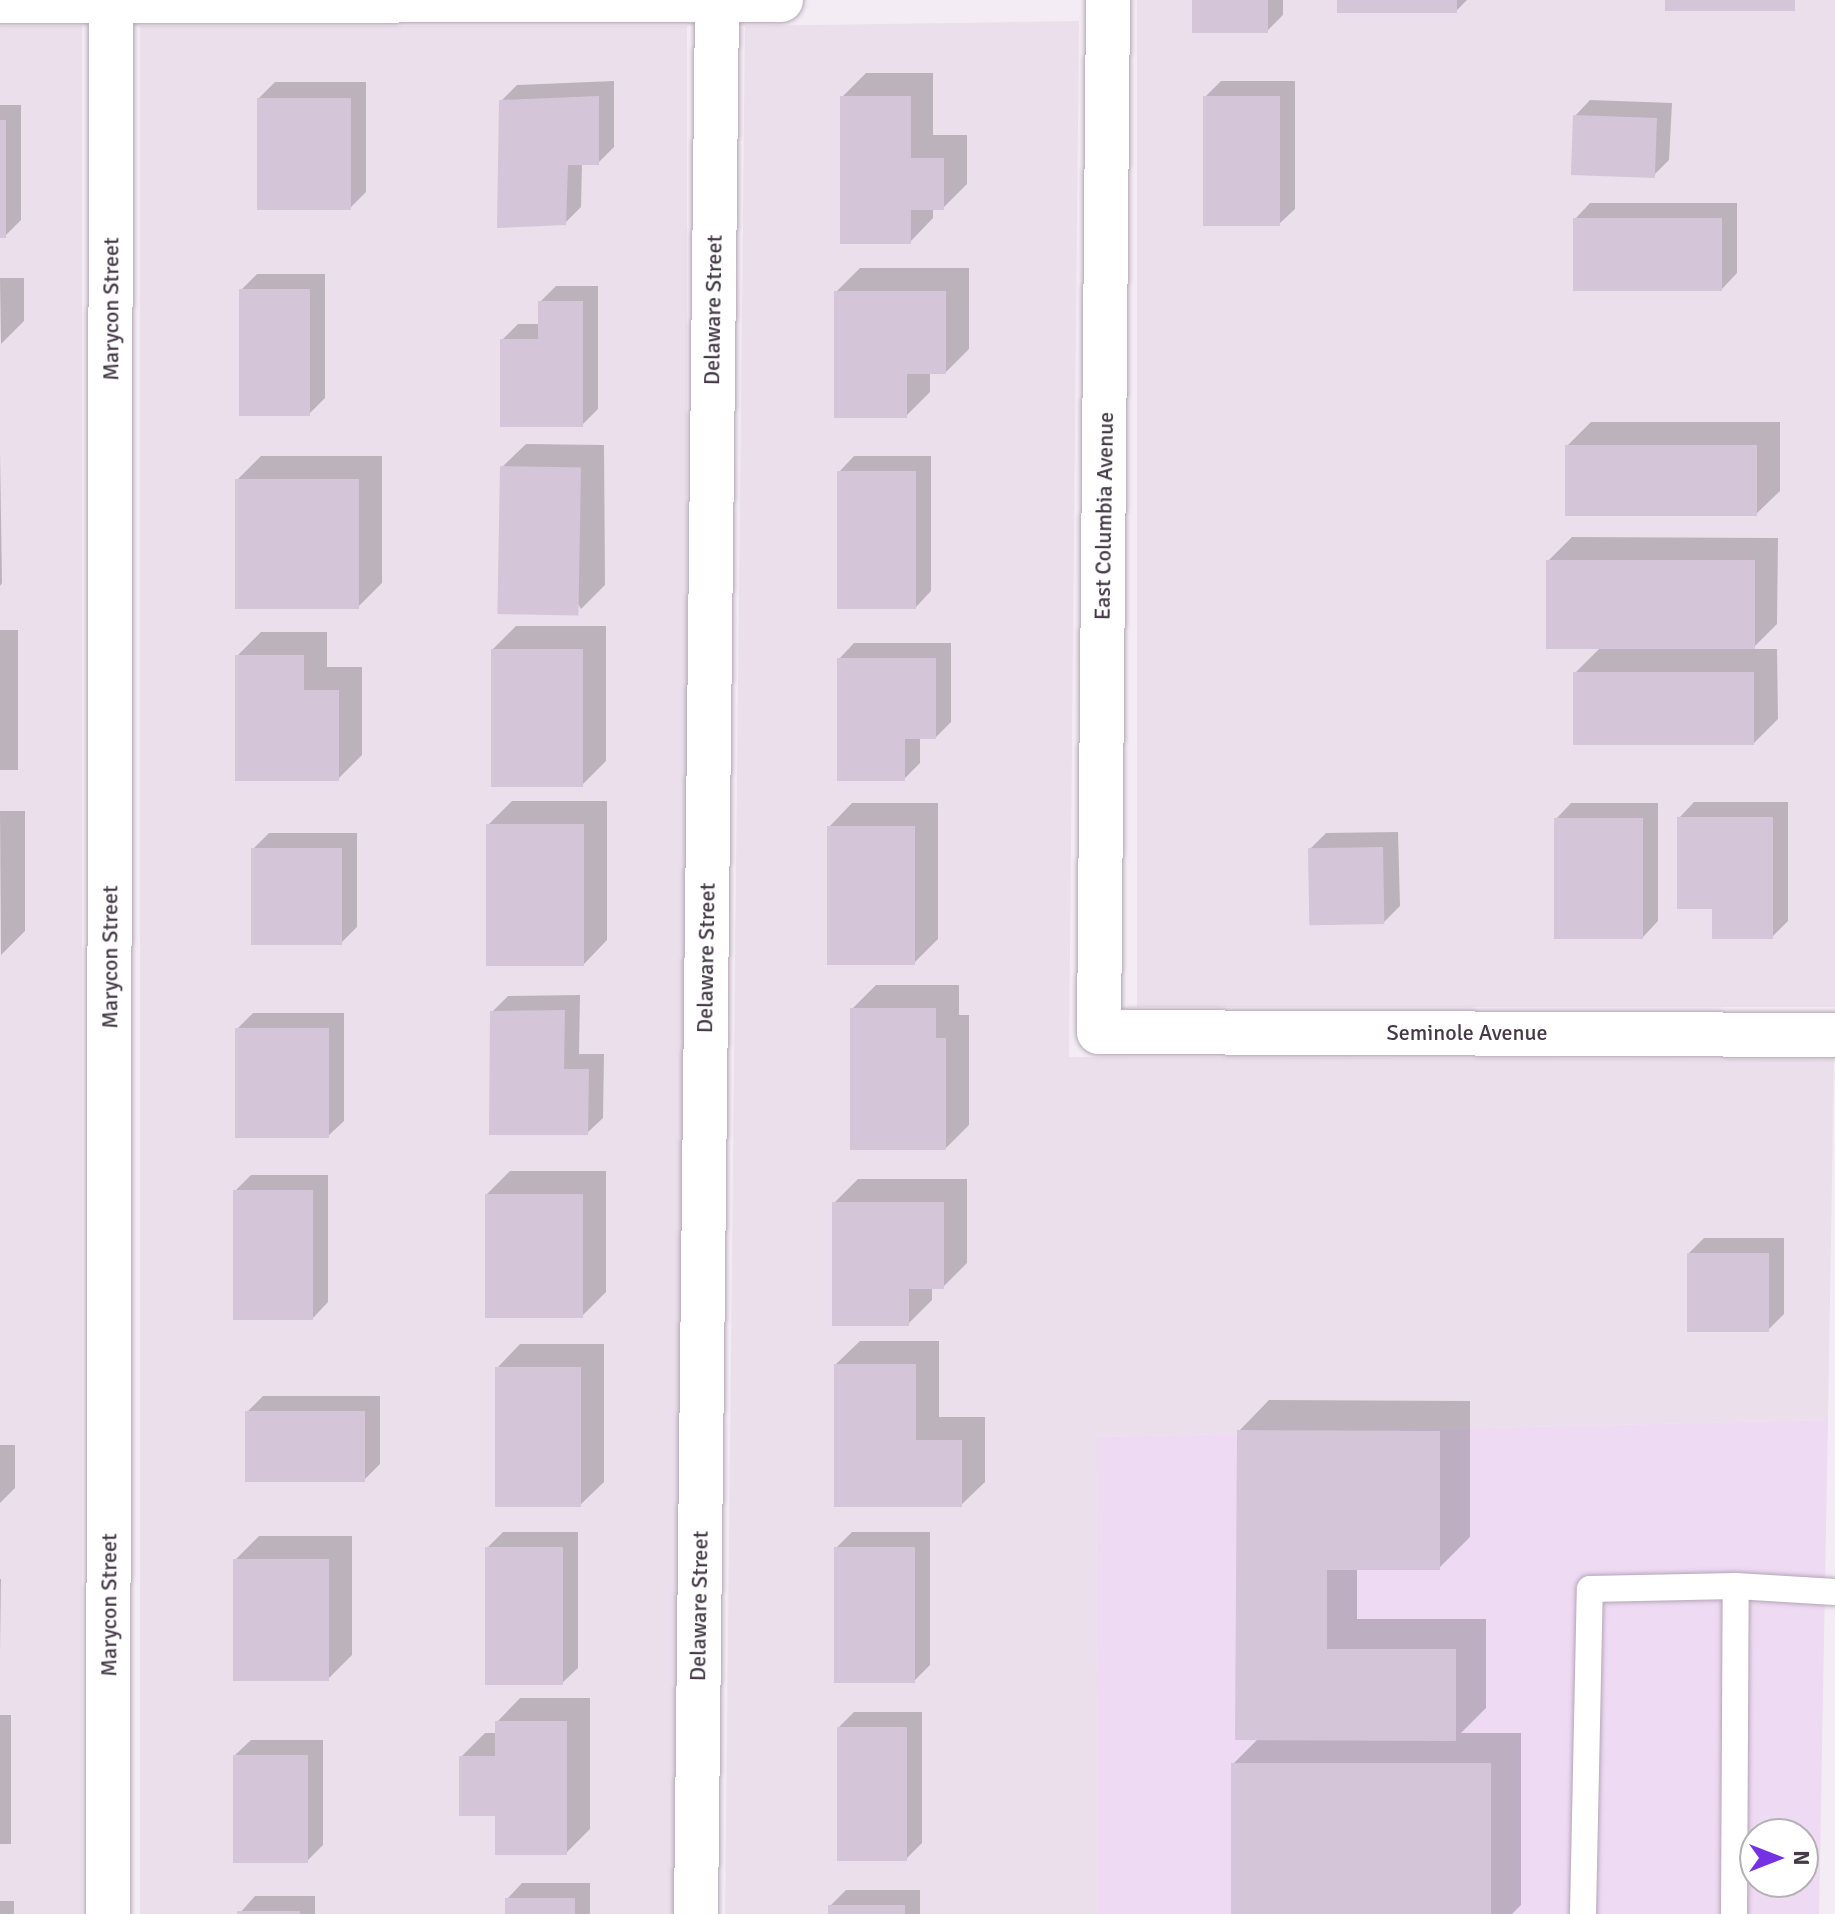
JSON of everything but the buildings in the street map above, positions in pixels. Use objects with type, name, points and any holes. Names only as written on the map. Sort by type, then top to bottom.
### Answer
[{"type":"street","name":"Marycon Street","points":[[108,1914],[111,0]]},
{"type":"street","points":[[0,1],[781,0]]},
{"type":"street","name":"East Columbia Avenue","points":[[1099,1032],[1108,0]]},
{"type":"street","name":"Delaware Street","points":[[696,1914],[717,1]]},
{"type":"street","name":"Seminole Avenue","points":[[1099,1032],[1835,1035]]},
{"type":"lane","points":[[1583,1914],[1590,1589],[1736,1586],[1835,1592]]},
{"type":"lane","points":[[1734,1914],[1736,1586]]},
{"type":"shaded area","points":[[1137,0],[1835,0],[1835,1007],[1137,1007]]},
{"type":"shaded area","points":[[1079,21],[1069,1057],[1834,1060],[1828,1420],[1096,1437],[1098,1914],[725,1914],[745,26]]},
{"type":"shaded area","points":[[0,26],[82,26],[82,1914],[0,1914]]},
{"type":"shaded area","points":[[140,26],[687,26],[687,1914],[140,1914]]},
{"type":"shaded area","points":[[1828,1420],[1819,1914],[1098,1914],[1096,1437]]}]
